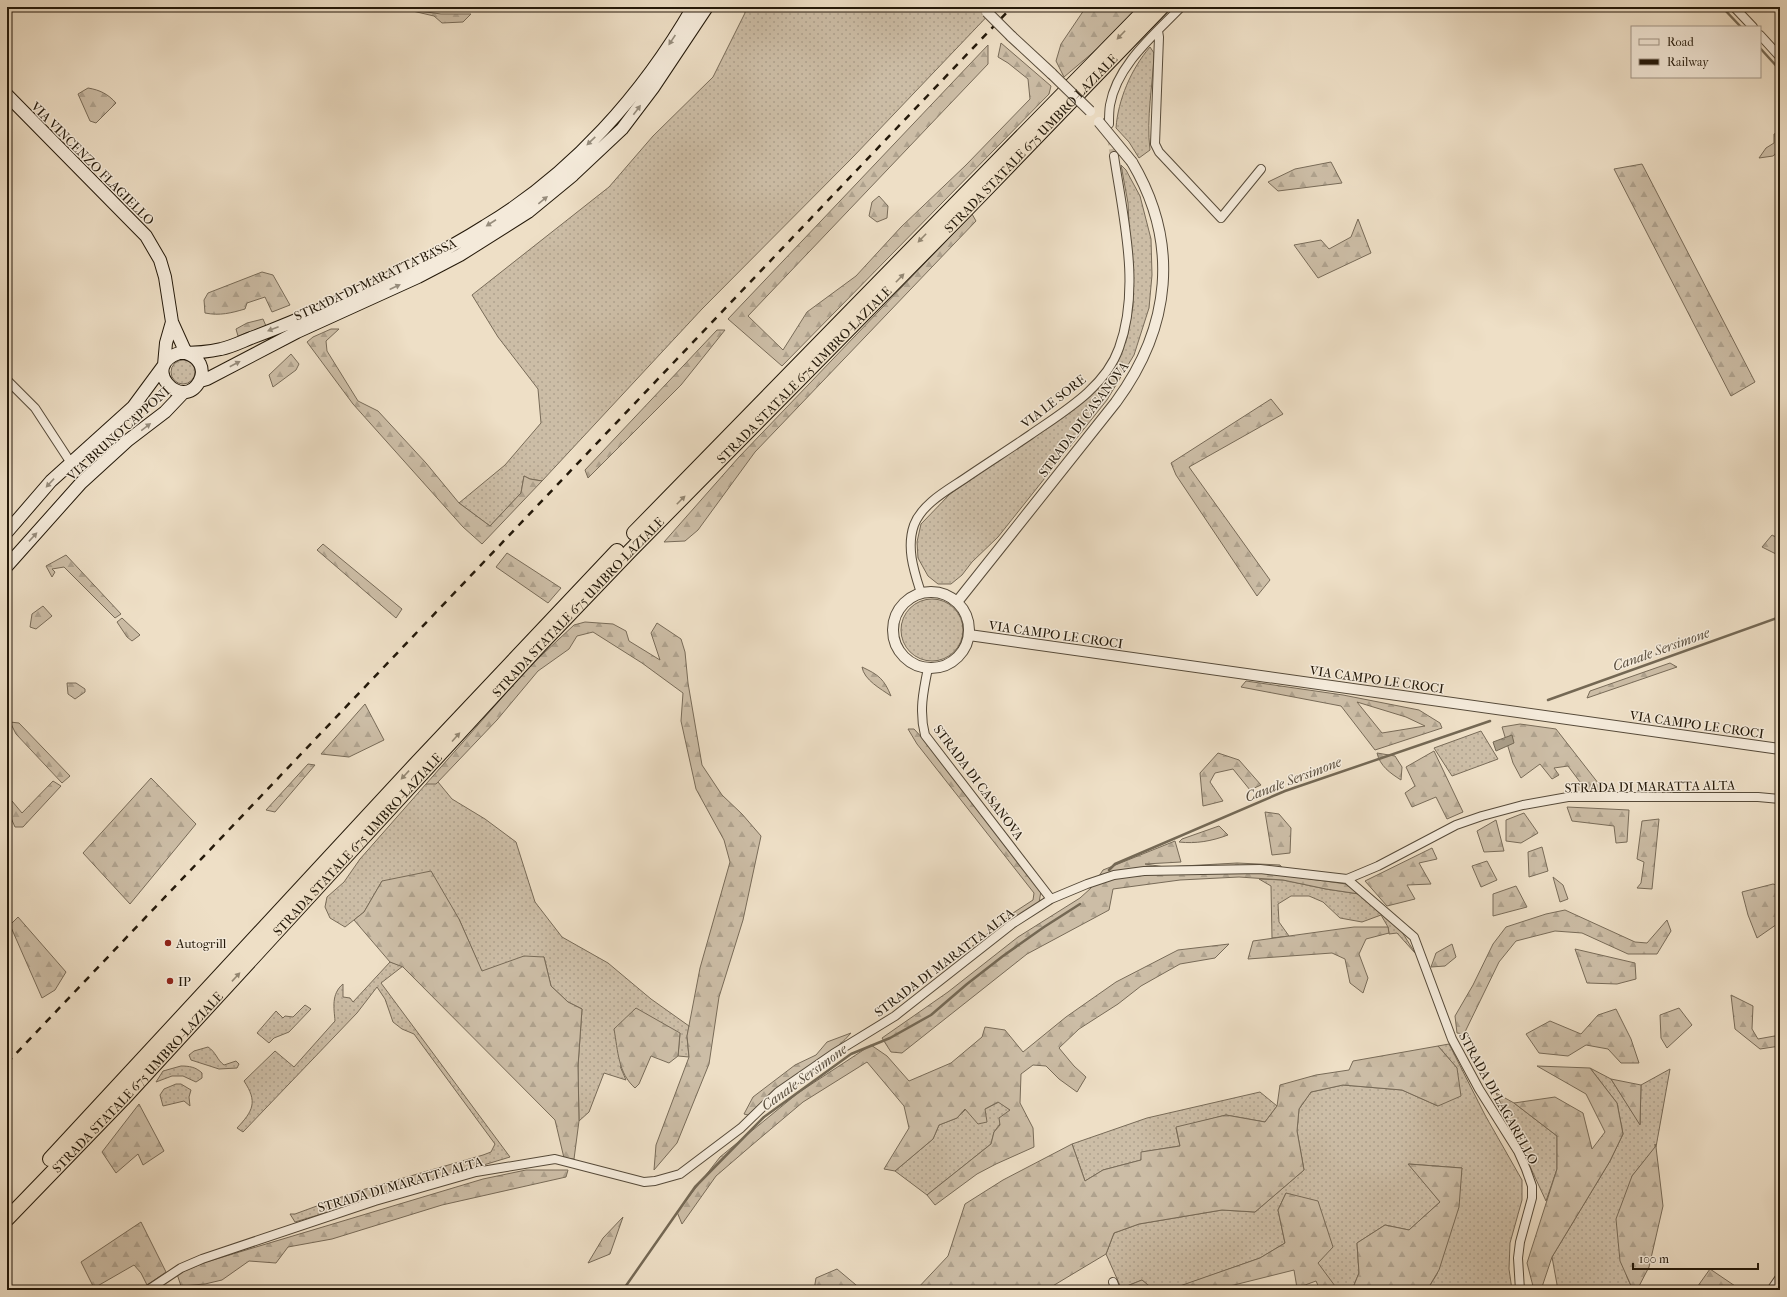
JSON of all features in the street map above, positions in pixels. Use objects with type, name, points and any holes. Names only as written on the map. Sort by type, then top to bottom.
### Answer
[{"type":"highway","name":"STRADA STATALE 675 UMBRO-LAZIALE","points":[[7,1204],[577,592],[1148,7]]},
{"type":"highway","name":"STRADA STATALE 675 UMBRO-LAZIALE","points":[[7,1219],[128,1093],[630,550],[961,216],[1162,7]]},
{"type":"main road","name":"STRADA DI MARATTA BASSA","points":[[186,353],[221,349],[291,323],[404,271],[486,226],[519,204],[564,167],[611,121],[646,80],[693,7]]},
{"type":"main road","name":"STRADA DI MARATTA BASSA","points":[[200,381],[207,379],[297,332],[418,277],[460,255],[528,212],[573,175],[622,130],[653,88],[707,7]]},
{"type":"main road","name":"VIA VINCENZO FLAGIELLO","points":[[7,95],[146,236],[160,260],[166,277],[172,322],[186,353]]},
{"type":"main road","name":"VIA VINCENZO FLAGIELLO","points":[[164,365],[166,343],[172,322]]},
{"type":"main road","points":[[186,353],[196,358],[200,363],[202,375],[200,381],[194,388],[184,392],[172,389],[166,384],[163,371],[164,365],[173,355],[186,353]]},
{"type":"main road","name":"VIA BRUNO CAPPONI","points":[[7,532],[51,481],[133,407],[164,365]]},
{"type":"main road","name":"VIA BRUNO CAPPONI","points":[[7,566],[81,484],[127,441],[165,412],[184,392]]},
{"type":"street","points":[[1104,123],[1114,90],[1122,75],[1134,58],[1181,7]]},
{"type":"street","points":[[1734,7],[1751,26]]},
{"type":"street","name":"STRADA DI CASANOVA","points":[[957,602],[1130,382],[1148,348],[1158,314],[1162,293],[1164,261],[1160,231],[1154,208],[1143,182],[1132,162],[1104,123],[984,10]]},
{"type":"street","points":[[1158,31],[1155,144],[1162,155],[1221,218],[1261,169]]},
{"type":"street","points":[[1761,36],[1780,57]]},
{"type":"street","name":"VIA LE SORE","points":[[921,593],[910,549],[914,523],[923,511],[939,496],[1049,422],[1085,394],[1106,371],[1119,348],[1126,321],[1130,288],[1114,156]]},
{"type":"street","points":[[7,380],[35,408],[71,463]]},
{"type":"street","points":[[921,593],[940,593],[957,602],[967,617],[969,635],[965,649],[955,660],[942,667],[928,668],[911,663],[899,650],[893,634],[893,625],[900,608],[913,597],[921,593]]},
{"type":"street","name":"VIA CAMPO LE CROCI","points":[[969,635],[1780,749]]},
{"type":"street","name":"STRADA DI CASANOVA","points":[[928,668],[921,709],[925,735],[1051,899]]},
{"type":"street","name":"STRADA DI MARATTA ALTA","points":[[148,1290],[181,1268],[202,1259],[375,1201],[476,1172],[556,1159],[644,1182],[655,1181],[680,1174],[741,1128],[778,1092],[833,1054],[895,1016],[1012,924],[1051,899],[1087,884],[1114,875],[1144,871],[1260,869],[1347,879],[1378,866],[1456,825],[1482,816],[1568,797],[1758,797],[1780,799]]},
{"type":"street","name":"STRADA DI LAGARELLO","points":[[1347,879],[1414,937],[1452,1039],[1479,1089],[1518,1151],[1526,1170],[1532,1186],[1532,1198],[1520,1242],[1518,1258],[1520,1290]]},
{"type":"street","points":[[1771,1290],[1780,1277]]},
{"type":"green space","points":[[745,7],[996,7],[853,157],[702,309],[542,481],[530,479],[524,476],[521,493],[490,526],[459,503],[505,465],[541,423],[538,389],[498,337],[472,295],[609,187],[653,136],[713,77],[745,13]]},
{"type":"green space","points":[[1086,7],[1138,7],[1097,49],[1064,77],[1056,61],[1061,44]]},
{"type":"green space","points":[[404,9],[441,14],[471,14],[463,22],[442,23],[434,16]]},
{"type":"green space","points":[[1001,43],[1051,86],[1049,94],[782,366],[728,319],[988,45],[988,64],[748,316],[783,350],[807,312],[856,276],[901,227],[966,165],[1030,99],[1028,79],[998,57]]},
{"type":"green space","points":[[1150,47],[1154,53],[1149,113],[1150,150],[1139,158],[1129,142],[1116,128],[1117,117],[1119,107],[1131,75]]},
{"type":"green space","points":[[88,88],[104,93],[116,103],[96,123],[90,121],[78,94]]},
{"type":"green space","points":[[1780,132],[1780,150],[1773,156],[1759,158],[1766,148],[1774,143],[1774,134]]},
{"type":"green space","points":[[1331,162],[1342,183],[1278,191],[1268,182],[1295,169]]},
{"type":"green space","points":[[1642,164],[1755,382],[1731,396],[1614,169]]},
{"type":"green space","points":[[1121,165],[1126,170],[1140,196],[1151,239],[1152,275],[1149,308],[1134,355],[1107,400],[998,537],[972,562],[962,575],[951,584],[938,584],[928,576],[918,558],[917,542],[921,524],[950,494],[1081,403],[1115,367],[1127,338],[1133,306],[1128,203]]},
{"type":"green space","points":[[879,196],[888,206],[887,218],[877,222],[869,216],[872,202]]},
{"type":"green space","points":[[972,214],[976,221],[755,452],[698,530],[685,541],[664,542],[739,457]]},
{"type":"green space","points":[[1358,219],[1371,253],[1318,278],[1294,245],[1321,240],[1329,249],[1351,237]]},
{"type":"green space","points":[[262,272],[273,275],[290,305],[272,312],[265,297],[247,303],[245,309],[230,313],[205,313],[204,300],[208,293]]},
{"type":"green space","points":[[263,319],[266,326],[238,336],[236,329],[247,323]]},
{"type":"green space","points":[[331,329],[339,329],[326,341],[327,351],[358,401],[378,411],[426,463],[459,503],[490,526],[521,493],[524,476],[530,479],[542,481],[482,544],[463,527],[353,404],[307,342],[313,337]]},
{"type":"green space","points":[[717,330],[725,330],[681,385],[588,478],[585,470]]},
{"type":"green space","points":[[291,354],[299,364],[296,370],[273,387],[269,375]]},
{"type":"green space","points":[[183,360],[188,361],[194,367],[194,377],[188,383],[183,384],[178,383],[172,377],[171,372],[172,367],[178,361]]},
{"type":"green space","points":[[1271,399],[1283,414],[1189,467],[1270,580],[1257,596],[1176,475],[1171,463]]},
{"type":"green space","points":[[1772,535],[1780,539],[1780,552],[1776,554],[1762,547]]},
{"type":"green space","points":[[323,544],[402,609],[396,618],[317,550]]},
{"type":"green space","points":[[507,553],[561,588],[548,603],[496,567]]},
{"type":"green space","points":[[66,555],[121,614],[115,618],[64,567],[52,569],[55,572],[52,577],[46,566]]},
{"type":"green space","points":[[926,599],[938,599],[954,608],[961,618],[963,630],[961,642],[954,652],[938,661],[926,661],[915,656],[906,647],[901,636],[901,624],[906,613],[915,604]]},
{"type":"green space","points":[[43,606],[52,616],[36,629],[30,627],[32,614]]},
{"type":"green space","points":[[122,618],[140,635],[132,641],[127,637],[117,622]]},
{"type":"green space","points":[[585,622],[613,624],[626,631],[629,641],[660,660],[651,633],[657,623],[681,639],[685,652],[688,683],[702,765],[722,795],[742,814],[761,836],[743,920],[719,997],[709,1064],[677,1143],[654,1170],[656,1145],[689,1057],[687,1036],[700,968],[730,862],[724,840],[696,789],[681,721],[683,693],[642,663],[593,632],[577,636],[569,649],[538,671],[497,720],[436,784],[426,784],[529,667],[574,625]]},
{"type":"green space","points":[[1670,663],[1677,667],[1587,698],[1590,691]]},
{"type":"green space","points":[[862,667],[883,681],[891,696],[869,680],[863,672]]},
{"type":"green space","points":[[1246,681],[1343,695],[1419,710],[1440,723],[1442,728],[1375,750],[1341,706],[1241,687]],"holes":[[[1357,702],[1406,717],[1425,726],[1382,733]]]},
{"type":"green space","points":[[67,683],[76,683],[85,689],[85,692],[75,699],[68,694]]},
{"type":"green space","points":[[365,704],[384,740],[349,757],[321,754]]},
{"type":"green space","points":[[10,722],[19,723],[70,776],[62,783],[16,734]]},
{"type":"green space","points":[[1520,724],[1556,729],[1602,788],[1589,795],[1574,791],[1580,782],[1568,766],[1554,768],[1559,775],[1552,779],[1540,764],[1521,778],[1513,763],[1502,727]]},
{"type":"green space","points":[[908,729],[914,729],[926,742],[1041,891],[1039,903],[989,937],[971,947],[1013,913],[1033,900],[1034,893],[917,744]]},
{"type":"green space","points":[[1481,731],[1498,759],[1452,776],[1434,748]]},
{"type":"green space","points":[[1434,751],[1463,812],[1447,819],[1436,797],[1412,807],[1405,793],[1415,786],[1406,767]]},
{"type":"green space","points":[[1218,753],[1239,760],[1261,785],[1250,790],[1233,769],[1215,773],[1210,782],[1223,801],[1203,806],[1200,773]]},
{"type":"green space","points":[[1377,753],[1395,756],[1402,767],[1401,780],[1389,772],[1380,762]]},
{"type":"green space","points":[[308,764],[315,765],[275,812],[266,810]]},
{"type":"green space","points":[[151,778],[196,824],[130,904],[83,853]]},
{"type":"green space","points":[[53,781],[61,786],[23,827],[15,827],[7,809],[7,798],[12,801],[22,813]]},
{"type":"green space","points":[[438,782],[452,799],[485,819],[516,842],[535,902],[562,937],[608,963],[651,999],[689,1026],[687,1037],[689,1057],[678,1056],[680,1033],[620,1066],[626,1080],[604,1073],[589,1112],[579,1121],[578,1066],[582,1009],[568,1002],[551,986],[544,957],[482,972],[459,919],[382,881],[364,912],[345,927],[330,918],[325,907],[327,897],[344,882],[360,859],[426,784]]},
{"type":"green space","points":[[1567,807],[1629,810],[1627,842],[1616,843],[1614,826],[1572,821]]},
{"type":"green space","points":[[1265,812],[1279,814],[1291,828],[1290,853],[1272,855]]},
{"type":"green space","points":[[1524,813],[1538,833],[1521,843],[1506,841],[1506,820]]},
{"type":"green space","points":[[1659,819],[1652,889],[1637,888],[1641,883],[1644,862],[1637,859],[1642,821]]},
{"type":"green space","points":[[1496,820],[1504,851],[1484,852],[1477,831]]},
{"type":"green space","points":[[1219,826],[1228,835],[1204,842],[1179,842],[1182,839]]},
{"type":"green space","points":[[1175,841],[1181,862],[1145,864],[1165,867],[1237,863],[1280,865],[1289,876],[1346,884],[1359,894],[1283,880],[1239,877],[1180,880],[1113,889],[1109,910],[1027,954],[902,1053],[891,1052],[882,1038],[948,992],[1018,937],[1080,898],[1091,888],[1103,870]]},
{"type":"green space","points":[[1542,847],[1548,871],[1529,877],[1528,852]]},
{"type":"green space","points":[[1432,848],[1437,859],[1419,863],[1431,884],[1407,885],[1415,899],[1387,906],[1365,881]]},
{"type":"green space","points":[[1487,861],[1497,880],[1481,887],[1472,866]]},
{"type":"green space","points":[[431,871],[459,919],[482,971],[524,956],[544,957],[551,986],[568,1002],[582,1009],[578,1066],[579,1121],[574,1159],[564,1158],[555,1120],[403,967],[390,962],[354,920],[364,912],[382,881]]},
{"type":"green space","points":[[1553,877],[1563,885],[1568,899],[1560,902]]},
{"type":"green space","points":[[1259,879],[1283,880],[1359,894],[1402,932],[1415,953],[1397,933],[1389,934],[1388,927],[1381,915],[1362,922],[1340,918],[1323,902],[1309,896],[1291,896],[1278,904],[1279,922],[1289,936],[1272,938],[1271,886]]},
{"type":"green space","points":[[1773,884],[1780,886],[1780,922],[1757,938],[1748,915],[1742,892]]},
{"type":"green space","points":[[1516,886],[1527,907],[1493,916],[1493,894]]},
{"type":"green space","points":[[1565,910],[1635,942],[1647,943],[1667,920],[1671,931],[1657,954],[1628,954],[1582,933],[1555,931],[1516,941],[1499,962],[1464,1034],[1457,1033],[1455,1016],[1473,985],[1493,944],[1506,927],[1546,914]]},
{"type":"green space","points":[[18,917],[66,972],[55,990],[42,998],[10,925]]},
{"type":"green space","points":[[1354,927],[1388,927],[1389,933],[1366,939],[1359,954],[1368,978],[1363,993],[1350,983],[1345,959],[1332,953],[1248,959],[1253,941]]},
{"type":"green space","points":[[1229,944],[1215,958],[1180,964],[1141,986],[1118,1004],[1079,1029],[1059,1048],[1074,1066],[1086,1077],[1077,1092],[1059,1079],[1046,1066],[1033,1065],[1021,1074],[1020,1103],[1033,1128],[1034,1147],[977,1174],[935,1205],[927,1195],[991,1144],[994,1132],[1000,1125],[999,1118],[1010,1110],[998,1102],[985,1109],[987,1122],[978,1124],[965,1109],[957,1118],[939,1125],[933,1139],[895,1171],[884,1169],[909,1128],[904,1106],[867,1062],[803,1102],[716,1176],[682,1224],[677,1212],[720,1157],[798,1093],[871,1045],[887,1056],[909,1081],[951,1063],[982,1037],[985,1027],[1005,1030],[1023,1052],[1066,1017],[1116,982],[1178,950]]},
{"type":"green space","points":[[1452,944],[1456,957],[1445,966],[1431,967],[1436,953]]},
{"type":"green space","points":[[1575,949],[1635,963],[1636,979],[1617,984],[1587,983]]},
{"type":"green space","points":[[390,962],[403,966],[381,983],[510,1157],[295,1222],[290,1214],[295,1214],[355,1192],[483,1155],[491,1152],[495,1144],[414,1034],[402,1029],[393,1022],[385,999],[377,987],[357,1013],[243,1132],[237,1128],[247,1116],[252,1106],[251,1095],[244,1081],[275,1051],[294,1067],[335,1021],[334,1001],[339,988],[343,984],[343,997],[350,998],[353,1002]]},
{"type":"green space","points":[[1731,995],[1753,1006],[1752,1029],[1758,1039],[1780,1035],[1780,1046],[1760,1049],[1735,1029]]},
{"type":"green space","points":[[305,1005],[311,1009],[289,1032],[274,1038],[269,1043],[257,1033],[276,1011],[283,1018],[285,1016],[293,1017]]},
{"type":"green space","points":[[636,1008],[680,1033],[678,1056],[669,1063],[651,1056],[639,1084],[635,1088],[629,1082],[622,1069],[614,1029]]},
{"type":"green space","points":[[1679,1008],[1692,1025],[1667,1048],[1661,1038],[1660,1015]]},
{"type":"green space","points":[[1616,1009],[1631,1039],[1639,1063],[1621,1063],[1608,1049],[1586,1045],[1568,1056],[1539,1053],[1526,1034],[1550,1021],[1581,1034],[1598,1015]]},
{"type":"green space","points":[[851,1033],[832,1051],[783,1085],[748,1115],[744,1114],[753,1097],[795,1065],[816,1055],[827,1042]]},
{"type":"green space","points":[[1449,1044],[1485,1115],[1522,1180],[1522,1200],[1510,1243],[1509,1269],[1512,1290],[1427,1290],[1437,1274],[1462,1168],[1409,1164],[1440,1202],[1409,1230],[1385,1225],[1357,1243],[1359,1273],[1352,1290],[1330,1290],[1334,1286],[1317,1263],[1286,1193],[1278,1210],[1285,1243],[1260,1258],[1170,1290],[1154,1290],[1142,1280],[1122,1288],[1125,1290],[1122,1290],[1106,1254],[1114,1233],[1139,1224],[1222,1210],[1255,1212],[1304,1170],[1297,1131],[1299,1109],[1311,1092],[1343,1085],[1402,1090],[1438,1106],[1457,1068],[1438,1046]]},
{"type":"green space","points":[[1438,1046],[1457,1068],[1461,1096],[1438,1106],[1402,1090],[1343,1085],[1311,1092],[1299,1109],[1297,1131],[1304,1170],[1255,1212],[1222,1210],[1139,1224],[1114,1233],[1106,1254],[1051,1287],[1030,1290],[916,1290],[948,1256],[965,1204],[1003,1180],[1072,1144],[1085,1181],[1103,1170],[1141,1160],[1141,1152],[1180,1146],[1176,1127],[1226,1115],[1265,1122],[1277,1106],[1280,1085],[1316,1075],[1349,1070],[1353,1061]]},
{"type":"green space","points":[[208,1047],[224,1065],[236,1061],[239,1064],[237,1068],[219,1069],[191,1060],[189,1055],[194,1051]]},
{"type":"green space","points":[[181,1066],[197,1069],[202,1073],[202,1078],[196,1082],[183,1076],[172,1076],[156,1082],[163,1071]]},
{"type":"green space","points":[[1537,1066],[1590,1068],[1617,1103],[1623,1134],[1610,1161],[1552,1257],[1541,1290],[1534,1290],[1527,1263],[1557,1169],[1557,1136],[1514,1103],[1555,1097],[1583,1113],[1592,1149],[1605,1132],[1586,1094]]},
{"type":"green space","points":[[1590,1068],[1611,1079],[1640,1124],[1641,1085],[1670,1069],[1656,1147],[1632,1176],[1627,1277],[1633,1290],[1558,1290],[1552,1257],[1610,1161],[1623,1134],[1617,1103]]},
{"type":"green space","points":[[1611,1079],[1641,1085],[1640,1125]]},
{"type":"green space","points":[[176,1084],[181,1084],[191,1090],[189,1097],[190,1106],[184,1101],[163,1106],[160,1095],[164,1089]]},
{"type":"green space","points":[[1260,1092],[1277,1106],[1265,1122],[1226,1115],[1176,1128],[1180,1146],[1142,1152],[1141,1160],[1103,1170],[1085,1181],[1072,1144],[1147,1118]]},
{"type":"green space","points":[[1496,1093],[1514,1103],[1557,1136],[1557,1169],[1546,1201]]},
{"type":"green space","points":[[999,1102],[1010,1110],[994,1132],[991,1144],[927,1195],[895,1171],[933,1139],[939,1125],[957,1118],[966,1109],[985,1109]]},
{"type":"green space","points":[[139,1104],[164,1151],[143,1165],[138,1154],[116,1173],[102,1152]]},
{"type":"green space","points":[[1655,1144],[1663,1206],[1649,1267],[1637,1290],[1633,1290],[1620,1261],[1616,1219],[1632,1176],[1655,1147]]},
{"type":"green space","points":[[1408,1164],[1462,1168],[1459,1207],[1439,1270],[1427,1290],[1352,1290],[1359,1273],[1357,1243],[1385,1225],[1409,1230],[1440,1202]]},
{"type":"green space","points":[[526,1170],[568,1170],[566,1177],[442,1205],[332,1239],[288,1247],[276,1263],[249,1261],[222,1280],[205,1284],[181,1286],[177,1274],[206,1262],[483,1179]]},
{"type":"green space","points":[[1286,1193],[1318,1201],[1333,1247],[1318,1263],[1335,1286],[1330,1290],[1320,1290],[1316,1281],[1297,1288],[1294,1270],[1214,1290],[1173,1290],[1174,1288],[1260,1258],[1285,1243],[1278,1210]]},
{"type":"green space","points":[[623,1217],[610,1254],[588,1263],[603,1238]]},
{"type":"green space","points":[[141,1222],[166,1272],[147,1285],[141,1273],[134,1265],[94,1288],[81,1262]]},
{"type":"green space","points":[[837,1269],[862,1290],[814,1290],[816,1278]]},
{"type":"green space","points":[[1710,1269],[1741,1290],[1695,1290]]},
{"type":"green space","points":[[1142,1280],[1154,1290],[1125,1290],[1122,1288]]},
{"type":"water","points":[[1512,735],[1514,743],[1496,751],[1493,742]]},
{"type":"waterway","points":[[1722,7],[1740,26]]},
{"type":"waterway","points":[[1761,49],[1780,70]]},
{"type":"waterway","name":"Canale Sersimone","points":[[1548,700],[1780,617]]},
{"type":"waterway","name":"Canale Sersimone","points":[[1109,870],[1115,864],[1285,791],[1490,721]]},
{"type":"waterway","name":"Canale Sersimone","points":[[623,1290],[695,1187],[764,1117],[851,1054],[890,1038],[931,1015],[1003,956],[1080,904]]},
{"type":"tunnel","points":[[1111,137],[1114,156]]},
{"type":"railway","points":[[7,1063],[1012,7]]},
{"type":"place","name":"Autogrill","points":[[168,943]]},
{"type":"place","name":"IP","points":[[170,981]]}]
